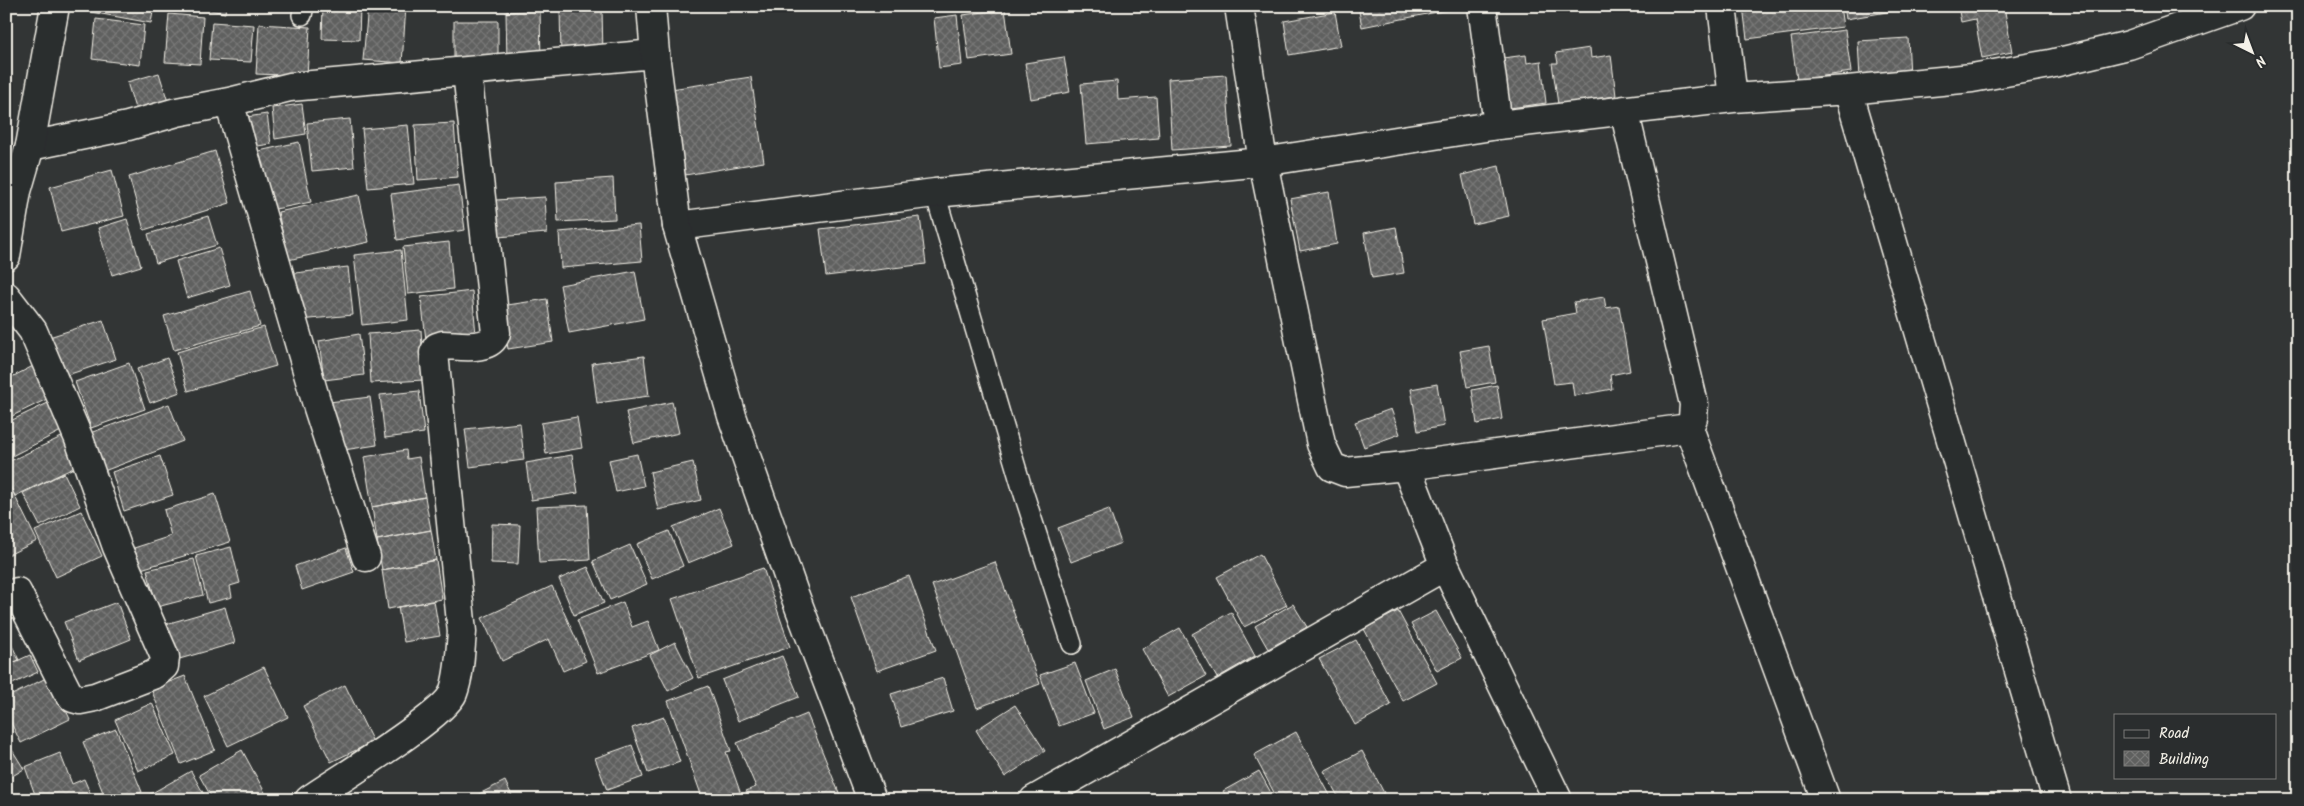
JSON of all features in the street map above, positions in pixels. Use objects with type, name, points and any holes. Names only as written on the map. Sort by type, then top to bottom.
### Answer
[{"type":"street","points":[[6,256],[17,191],[30,146],[55,6]]},
{"type":"street","points":[[651,6],[655,54],[677,226],[732,416],[794,596],[870,799]]},
{"type":"street","points":[[1239,6],[1263,162],[1321,444],[1332,467],[1345,472],[1406,466],[1689,428]]},
{"type":"street","points":[[1482,6],[1498,125]]},
{"type":"street","points":[[1722,6],[1733,98]]},
{"type":"street","points":[[677,226],[935,193],[1263,162],[1498,125],[1624,110],[1733,98],[1848,90],[1972,78],[2050,64],[2129,45],[2240,6]]},
{"type":"street","points":[[30,146],[290,87],[655,54]]},
{"type":"street","points":[[309,800],[430,718],[453,695],[458,674],[462,632],[434,353],[437,347],[443,345],[486,345],[494,339],[496,333],[467,72]]},
{"type":"street","points":[[1848,90],[2057,800]]},
{"type":"street","points":[[229,102],[318,408],[366,557]]},
{"type":"street","points":[[1624,110],[1694,404],[1693,418],[1689,428],[1826,800]]},
{"type":"street","points":[[6,296],[32,331],[79,439],[117,547],[165,657],[164,666],[155,674],[95,697],[80,700],[73,698],[67,691],[17,592]]},
{"type":"street","points":[[1406,466],[1445,566],[1558,800]]},
{"type":"street","points":[[1034,800],[1445,566]]},
{"type":"lane","points":[[935,193],[1022,488],[1072,644]]},
{"type":"building","points":[[81,6],[154,6],[151,23],[80,10]]},
{"type":"building","points":[[191,6],[226,6],[225,13]]},
{"type":"building","points":[[323,6],[360,6],[359,40],[322,39]]},
{"type":"building","points":[[368,6],[406,6],[402,63],[363,60]]},
{"type":"building","points":[[1358,6],[1436,6],[1437,12],[1362,27]]},
{"type":"building","points":[[1436,6],[1470,6],[1470,7],[1437,12]]},
{"type":"building","points":[[1743,6],[1840,6],[1843,27],[1747,39]]},
{"type":"building","points":[[1844,6],[1910,6],[1910,8],[1846,19]]},
{"type":"building","points":[[1958,6],[2004,6],[2012,52],[1982,58],[1975,19],[1961,22]]},
{"type":"building","points":[[560,9],[602,9],[603,55],[561,56]]},
{"type":"building","points":[[1005,9],[1011,54],[969,60],[963,15]]},
{"type":"building","points":[[540,10],[541,62],[507,63],[506,12]]},
{"type":"building","points":[[1335,12],[1341,46],[1289,55],[1284,21]]},
{"type":"building","points":[[169,14],[203,17],[200,64],[165,62]]},
{"type":"building","points":[[957,15],[962,65],[939,68],[934,18]]},
{"type":"building","points":[[96,19],[144,25],[140,65],[92,59]]},
{"type":"building","points":[[454,21],[498,21],[498,62],[454,62]]},
{"type":"building","points":[[212,22],[254,25],[251,62],[209,60]]},
{"type":"building","points":[[259,24],[310,27],[307,76],[256,74]]},
{"type":"building","points":[[1845,30],[1851,72],[1797,80],[1791,37]]},
{"type":"building","points":[[1908,38],[1910,76],[1860,79],[1858,41]]},
{"type":"building","points":[[1590,48],[1591,58],[1611,55],[1616,96],[1558,104],[1552,63],[1558,63],[1556,53]]},
{"type":"building","points":[[1526,55],[1527,63],[1541,61],[1546,103],[1510,108],[1503,58]]},
{"type":"building","points":[[1064,57],[1070,92],[1031,99],[1025,63]]},
{"type":"building","points":[[159,73],[169,105],[137,115],[127,82]]},
{"type":"building","points":[[1226,75],[1231,146],[1172,150],[1168,79]]},
{"type":"building","points":[[751,77],[764,162],[685,175],[671,89]]},
{"type":"building","points":[[1117,81],[1118,100],[1156,97],[1159,138],[1086,144],[1081,84]]},
{"type":"building","points":[[302,104],[306,134],[275,139],[272,108]]},
{"type":"building","points":[[267,114],[271,144],[244,148],[240,118]]},
{"type":"building","points":[[350,119],[354,167],[312,171],[307,123]]},
{"type":"building","points":[[454,123],[458,177],[418,180],[415,125]]},
{"type":"building","points":[[408,125],[414,184],[368,188],[362,129]]},
{"type":"building","points":[[299,142],[311,202],[270,210],[259,151]]},
{"type":"building","points":[[215,151],[230,203],[144,230],[129,177]]},
{"type":"building","points":[[1499,166],[1509,216],[1473,224],[1462,175]]},
{"type":"building","points":[[112,170],[124,216],[61,232],[50,187]]},
{"type":"building","points":[[613,178],[615,219],[558,222],[556,182]]},
{"type":"building","points":[[459,185],[465,230],[397,240],[391,194]]},
{"type":"building","points":[[1329,192],[1337,244],[1300,251],[1290,199]]},
{"type":"building","points":[[359,195],[369,242],[288,260],[278,212]]},
{"type":"building","points":[[545,197],[547,233],[498,237],[496,200]]},
{"type":"building","points":[[208,216],[217,245],[156,263],[148,234]]},
{"type":"building","points":[[920,217],[926,264],[826,276],[820,229]]},
{"type":"building","points":[[127,219],[141,266],[112,275],[98,228]]},
{"type":"building","points":[[639,225],[642,261],[561,268],[559,232]]},
{"type":"building","points":[[1396,227],[1404,273],[1372,278],[1364,233]]},
{"type":"building","points":[[449,242],[453,289],[408,294],[403,247]]},
{"type":"building","points":[[219,248],[230,285],[187,298],[176,261]]},
{"type":"building","points":[[401,250],[408,320],[362,325],[354,255]]},
{"type":"building","points":[[348,267],[353,315],[300,320],[295,273]]},
{"type":"building","points":[[635,271],[644,319],[569,333],[560,285]]},
{"type":"building","points":[[250,291],[260,326],[174,350],[164,316]]},
{"type":"building","points":[[472,291],[476,335],[426,340],[421,297]]},
{"type":"building","points":[[1604,297],[1606,308],[1619,306],[1630,371],[1610,375],[1612,389],[1574,396],[1572,382],[1554,384],[1543,319],[1576,313],[1574,302]]},
{"type":"building","points":[[547,299],[553,342],[508,349],[501,306]]},
{"type":"building","points":[[103,320],[116,359],[58,378],[46,338]]},
{"type":"building","points":[[264,327],[276,366],[188,391],[177,352]]},
{"type":"building","points":[[421,330],[424,380],[371,383],[368,334]]},
{"type":"building","points":[[359,334],[364,375],[324,380],[319,341]]},
{"type":"building","points":[[1489,346],[1495,382],[1467,387],[1460,351]]},
{"type":"building","points":[[644,356],[649,396],[597,403],[592,363]]},
{"type":"building","points":[[167,358],[180,392],[150,403],[137,369]]},
{"type":"building","points":[[129,363],[145,409],[91,428],[75,382]]},
{"type":"building","points":[[35,365],[51,397],[6,419],[6,380]]},
{"type":"building","points":[[1437,384],[1444,426],[1418,431],[1411,389]]},
{"type":"building","points":[[1497,385],[1502,419],[1477,424],[1472,390]]},
{"type":"building","points":[[419,391],[424,433],[385,438],[380,395]]},
{"type":"building","points":[[370,397],[377,445],[337,451],[329,402]]},
{"type":"building","points":[[50,402],[63,430],[6,459],[6,423]]},
{"type":"building","points":[[672,402],[679,433],[634,443],[626,412]]},
{"type":"building","points":[[169,404],[183,441],[104,471],[90,433]]},
{"type":"building","points":[[1391,409],[1400,434],[1364,447],[1355,422]]},
{"type":"building","points":[[577,417],[582,448],[546,454],[541,423]]},
{"type":"building","points":[[520,423],[524,460],[470,467],[465,429]]},
{"type":"building","points":[[72,432],[86,462],[15,496],[6,478],[6,463]]},
{"type":"building","points":[[406,450],[407,459],[419,457],[425,497],[372,507],[364,457]]},
{"type":"building","points":[[637,454],[644,486],[616,492],[609,460]]},
{"type":"building","points":[[572,455],[578,493],[531,500],[526,463]]},
{"type":"building","points":[[160,456],[173,495],[124,511],[112,472]]},
{"type":"building","points":[[693,462],[701,500],[658,510],[650,472]]},
{"type":"building","points":[[64,473],[80,506],[40,526],[23,493]]},
{"type":"building","points":[[6,478],[37,541],[6,556]]},
{"type":"building","points":[[215,494],[230,542],[141,569],[134,548],[171,536],[164,510]]},
{"type":"building","points":[[425,497],[431,530],[377,540],[372,507]]},
{"type":"building","points":[[587,505],[590,560],[539,563],[536,507]]},
{"type":"building","points":[[719,508],[734,544],[688,563],[673,527]]},
{"type":"building","points":[[1109,509],[1121,543],[1071,562],[1058,528]]},
{"type":"building","points":[[81,511],[102,556],[56,577],[35,531]]},
{"type":"building","points":[[492,524],[520,525],[518,564],[491,563]]},
{"type":"building","points":[[431,530],[436,560],[382,570],[377,540]]},
{"type":"building","points":[[669,531],[683,566],[652,579],[637,544]]},
{"type":"building","points":[[630,545],[647,584],[610,600],[593,561]]},
{"type":"building","points":[[231,547],[240,583],[230,586],[232,597],[208,603],[196,556]]},
{"type":"building","points":[[346,548],[354,572],[302,590],[295,566]]},
{"type":"building","points":[[1260,554],[1287,605],[1244,627],[1217,577]]},
{"type":"building","points":[[194,559],[203,595],[157,607],[147,570]]},
{"type":"building","points":[[436,560],[442,599],[388,609],[382,570]]},
{"type":"building","points":[[995,562],[1040,684],[977,708],[932,585]]},
{"type":"building","points":[[588,567],[604,603],[574,615],[559,579]]},
{"type":"building","points":[[763,568],[790,647],[699,678],[672,599]]},
{"type":"building","points":[[8,574],[26,614],[6,623],[6,575]]},
{"type":"building","points":[[909,576],[936,650],[877,671],[851,597]]},
{"type":"building","points":[[552,586],[586,661],[563,671],[549,639],[502,661],[482,618]]},
{"type":"building","points":[[434,601],[440,636],[404,642],[398,607]]},
{"type":"building","points":[[117,602],[131,639],[79,660],[64,622]]},
{"type":"building","points":[[623,602],[632,627],[648,621],[659,650],[598,673],[577,620]]},
{"type":"building","points":[[1293,604],[1307,627],[1268,649],[1255,626]]},
{"type":"building","points":[[225,607],[235,643],[176,660],[166,624]]},
{"type":"building","points":[[1398,611],[1437,683],[1403,701],[1364,629]]},
{"type":"building","points":[[1436,611],[1462,658],[1437,671],[1411,624]]},
{"type":"building","points":[[1231,612],[1255,656],[1217,678],[1192,634]]},
{"type":"building","points":[[1180,628],[1206,676],[1168,697],[1142,649]]},
{"type":"building","points":[[6,633],[19,660],[6,666]]},
{"type":"building","points":[[1356,640],[1391,705],[1355,725],[1319,659]]},
{"type":"building","points":[[675,642],[693,678],[668,691],[650,655]]},
{"type":"building","points":[[30,655],[38,672],[6,687],[6,666]]},
{"type":"building","points":[[782,656],[799,697],[738,721],[722,680]]},
{"type":"building","points":[[1075,663],[1094,713],[1059,726],[1040,675]]},
{"type":"building","points":[[264,667],[288,717],[228,746],[204,696]]},
{"type":"building","points":[[1115,669],[1134,717],[1104,729],[1086,681]]},
{"type":"building","points":[[50,676],[70,719],[21,743],[6,713],[6,698]]},
{"type":"building","points":[[185,676],[215,750],[181,764],[151,689]]},
{"type":"building","points":[[943,678],[953,711],[901,727],[891,694]]},
{"type":"building","points":[[345,685],[373,742],[331,762],[303,706]]},
{"type":"building","points":[[708,686],[731,751],[726,752],[743,800],[703,800],[668,701]]},
{"type":"building","points":[[152,703],[175,755],[138,771],[115,720]]},
{"type":"building","points":[[1015,705],[1045,751],[1005,777],[976,730]]},
{"type":"building","points":[[807,714],[842,800],[749,800],[746,791],[756,787],[737,743]]},
{"type":"building","points":[[664,717],[680,762],[648,773],[632,728]]},
{"type":"building","points":[[116,729],[142,792],[125,800],[106,800],[83,742]]},
{"type":"building","points":[[1296,732],[1332,799],[1278,800],[1254,755]]},
{"type":"building","points":[[6,740],[24,769],[6,780]]},
{"type":"building","points":[[632,745],[643,777],[607,790],[595,758]]},
{"type":"building","points":[[242,750],[269,800],[213,800],[199,775]]},
{"type":"building","points":[[1362,751],[1384,793],[1373,800],[1340,800],[1324,771]]},
{"type":"building","points":[[60,753],[72,784],[84,779],[91,795],[79,800],[37,800],[25,767]]},
{"type":"building","points":[[191,771],[207,800],[147,800],[145,797]]},
{"type":"building","points":[[1259,771],[1275,800],[1228,800],[1223,791]]},
{"type":"building","points":[[505,781],[514,800],[467,800]]}]
